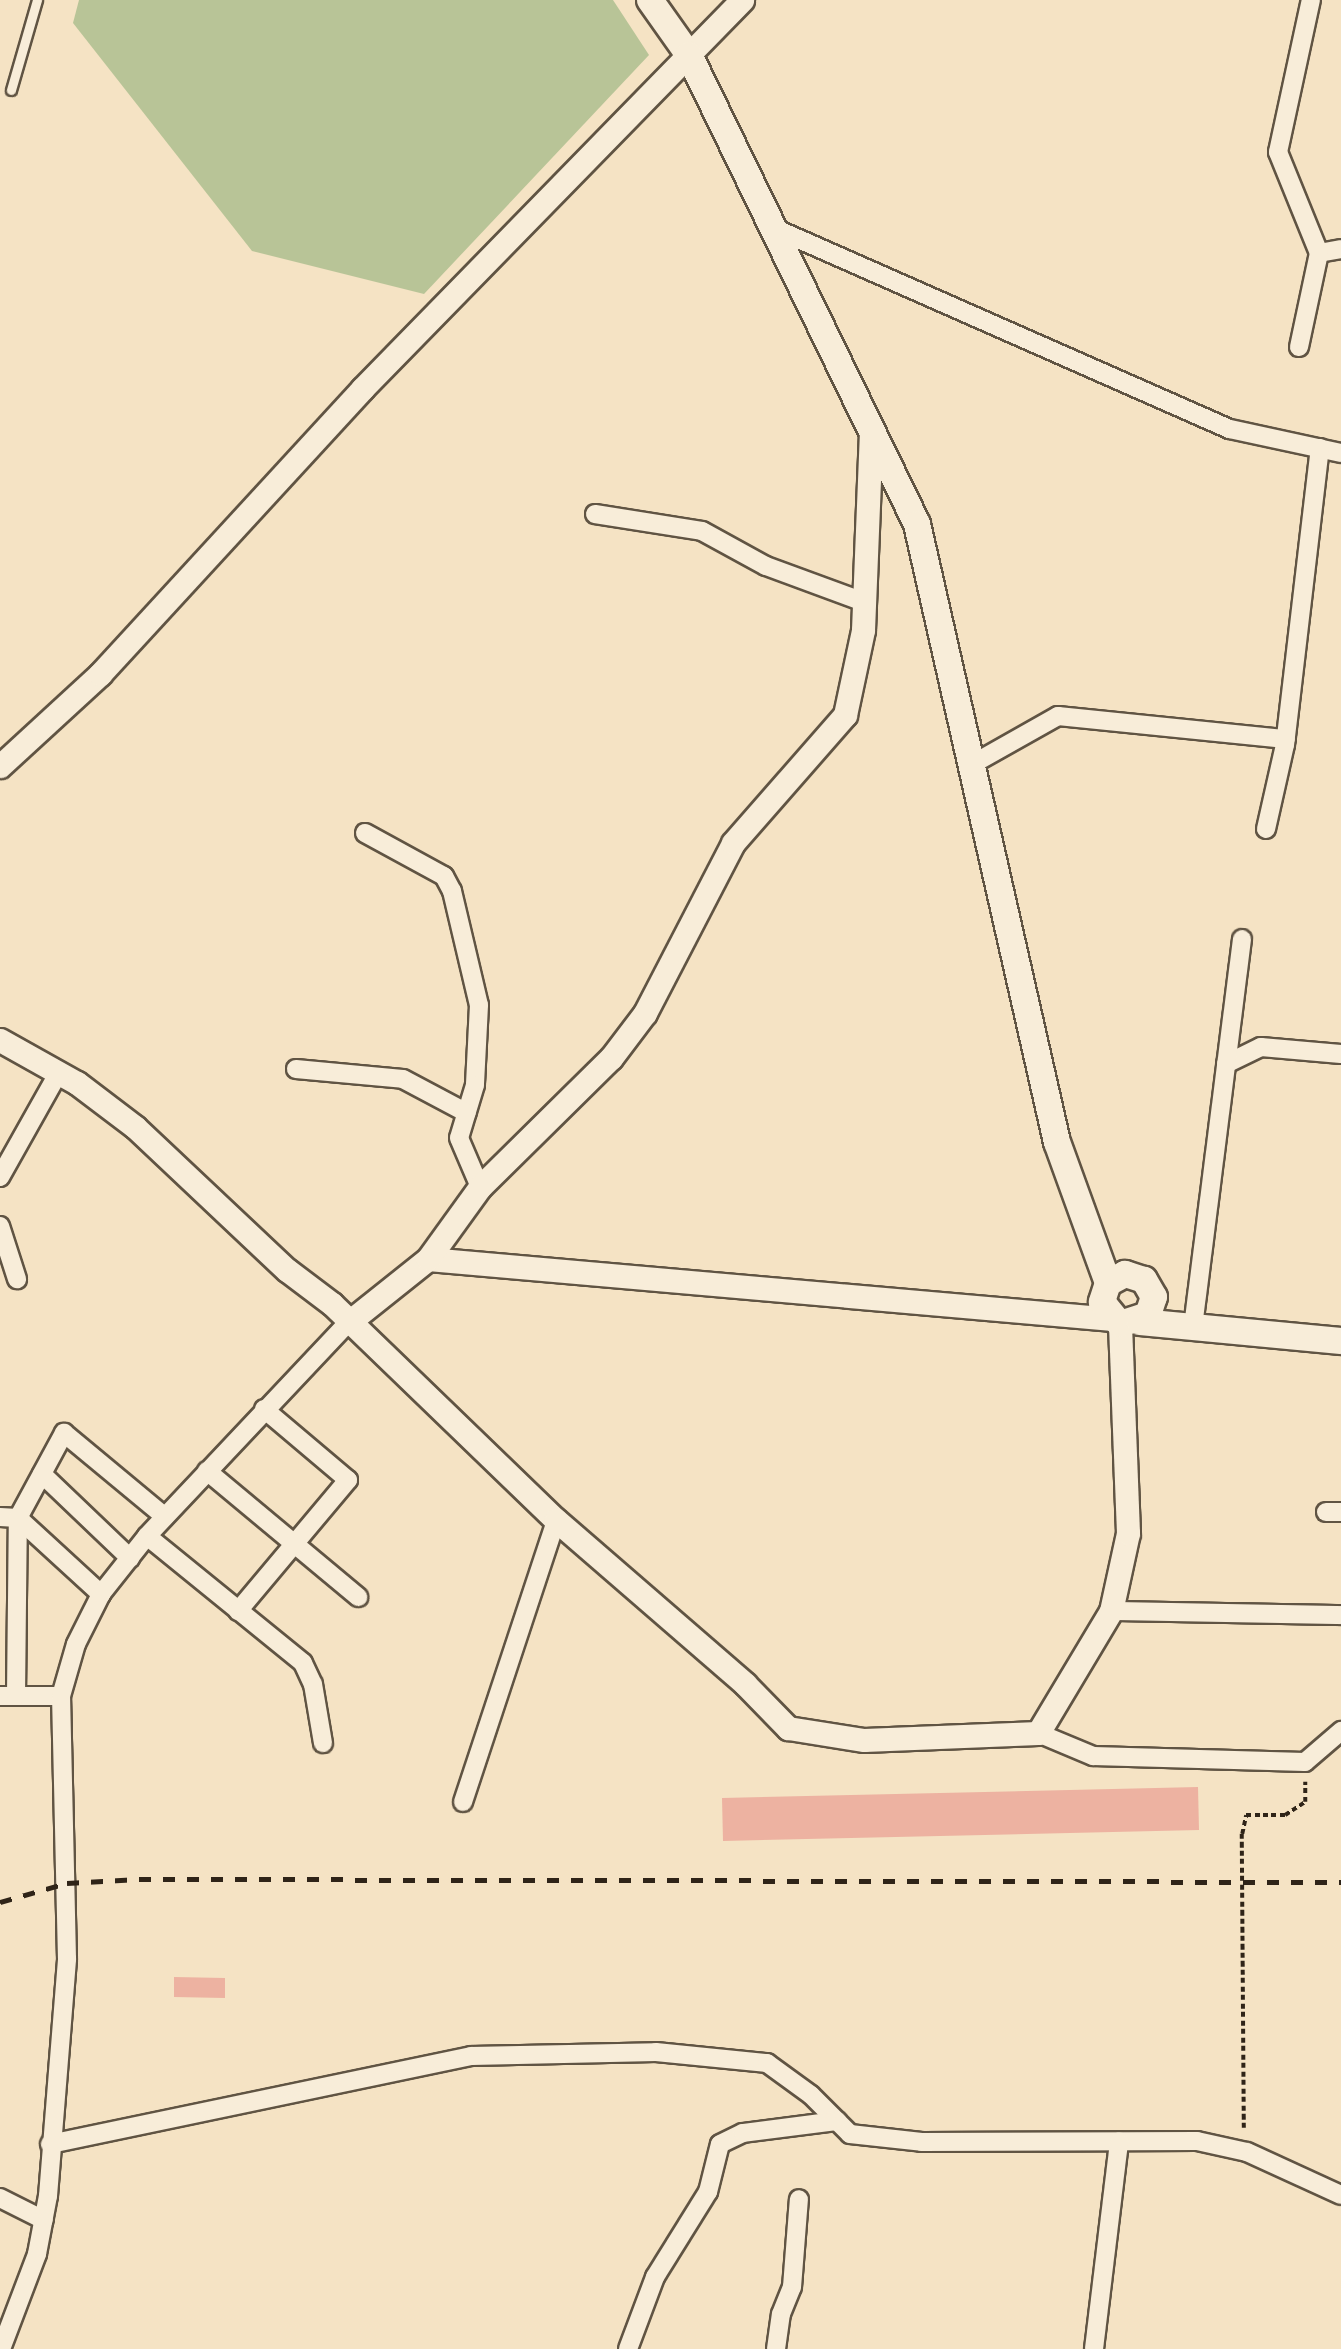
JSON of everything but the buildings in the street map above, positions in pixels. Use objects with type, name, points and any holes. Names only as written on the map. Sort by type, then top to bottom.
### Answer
[{"type":"main road","points":[[650,0],[690,55],[917,524],[1057,1142],[1108,1283],[1102,1302],[1124,1322],[1341,1341]]},
{"type":"main road","points":[[1108,1283],[1125,1274],[1144,1279],[1153,1307],[1124,1322]]},
{"type":"street","points":[[0,766],[100,674],[362,389],[742,0]]},
{"type":"street","points":[[1299,347],[1319,253],[1278,152],[1311,0]]},
{"type":"street","points":[[776,229],[1230,429],[1341,453]]},
{"type":"street","points":[[1319,253],[1341,249]]},
{"type":"street","points":[[1,2349],[37,2254],[44,2220],[67,1959],[61,1696],[76,1644],[101,1594],[147,1536],[349,1322],[428,1259],[480,1186],[611,1058],[645,1013],[733,844],[845,715],[856,678],[864,602],[871,425]]},
{"type":"street","points":[[1266,828],[1286,739],[1320,449]]},
{"type":"street","points":[[595,514],[702,531],[766,566],[864,602]]},
{"type":"street","points":[[971,765],[1058,716],[1286,739]]},
{"type":"street","points":[[365,833],[444,876],[452,891],[479,1005],[475,1085],[459,1138],[480,1186]]},
{"type":"street","points":[[1193,1327],[1242,939]]},
{"type":"street","points":[[0,1040],[59,1072],[135,1127],[349,1322],[556,1520],[746,1684],[788,1728],[864,1740],[1038,1733],[1093,1756],[1304,1762],[1341,1731]]},
{"type":"street","points":[[1226,1064],[1261,1047],[1341,1054]]},
{"type":"street","points":[[296,1069],[403,1079],[467,1113]]},
{"type":"street","points":[[0,1177],[59,1072]]},
{"type":"street","points":[[0,1226],[16,1279]]},
{"type":"street","points":[[428,1259],[1124,1322],[1128,1533],[1111,1611],[1038,1733]]},
{"type":"street","points":[[238,1611],[348,1480],[264,1409]]},
{"type":"street","points":[[61,1696],[8,1696],[9,1517],[43,1474],[64,1433],[165,1517]]},
{"type":"street","points":[[207,1471],[358,1597]]},
{"type":"street","points":[[43,1474],[130,1558]]},
{"type":"street","points":[[9,1517],[101,1594]]},
{"type":"street","points":[[463,1802],[556,1520]]},
{"type":"street","points":[[147,1536],[303,1663],[313,1684],[323,1743]]},
{"type":"street","points":[[1111,1611],[1341,1615]]},
{"type":"street","points":[[50,2144],[471,2056],[656,2052],[767,2063],[850,2134],[922,2142],[1197,2141],[1247,2152],[1341,2194]]},
{"type":"street","points":[[628,2349],[655,2277],[708,2192],[720,2144],[743,2133],[836,2121]]},
{"type":"street","points":[[1094,2349],[1119,2141]]},
{"type":"street","points":[[0,2197],[44,2220]]},
{"type":"street","points":[[776,2349],[781,2314],[792,2287],[799,2199]]},
{"type":"lane","points":[[11,90],[37,0]]},
{"type":"path","points":[[1244,2129],[1242,1834],[1246,1815],[1285,1815],[1305,1802],[1304,1762]]},
{"type":"green space","points":[[79,0],[613,0],[649,55],[424,294],[252,251],[73,23]]},
{"type":"railway","points":[[0,1902],[67,1883],[139,1879],[1341,1882]]}]
